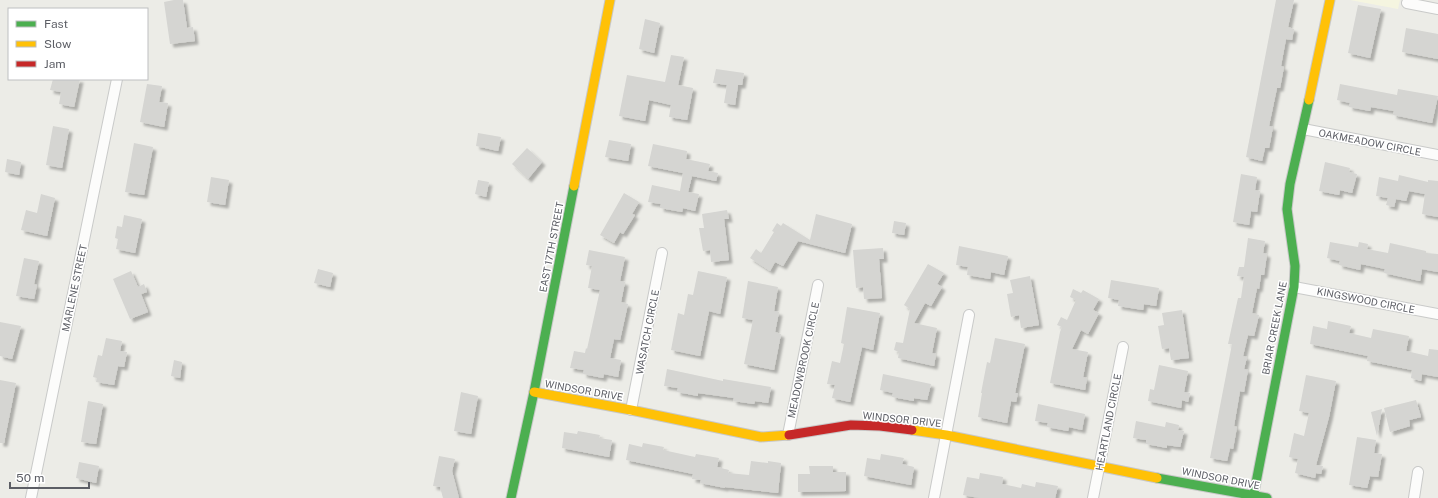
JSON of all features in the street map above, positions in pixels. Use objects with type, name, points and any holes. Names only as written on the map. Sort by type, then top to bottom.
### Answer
[{"type":"street","name":"EAST 17TH STREET","points":[[511,498],[534,392],[610,0]]},
{"type":"street","name":"BRIAR CREEK LANE","points":[[1253,497],[1294,287],[1295,266],[1286,209],[1290,184],[1330,0]]},
{"type":"street","points":[[1407,3],[1438,9]]},
{"type":"street","name":"MARLENE STREET","points":[[31,498],[117,80]]},
{"type":"street","name":"OAKMEADOW CIRCLE","points":[[1303,129],[1438,155]]},
{"type":"street","name":"WASATCH CIRCLE","points":[[631,410],[662,253]]},
{"type":"street","name":"MEADOWBROOK CIRCLE","points":[[788,435],[818,285]]},
{"type":"street","name":"KINGSWOOD CIRCLE","points":[[1294,287],[1438,314]]},
{"type":"street","points":[[934,498],[969,314]]},
{"type":"street","name":"HEARTLAND CIRCLE","points":[[1093,498],[1123,347]]},
{"type":"street","name":"WINDSOR DRIVE","points":[[534,392],[631,410],[761,437],[788,435],[851,425],[880,426],[946,435],[1100,467],[1253,497],[1267,498]]},
{"type":"street","points":[[1414,498],[1418,472]]},
{"type":"shaded area","points":[[1350,0],[1400,0],[1398,9]]},
{"type":"building","points":[[183,0],[187,28],[193,27],[195,41],[170,44],[164,2]]},
{"type":"building","points":[[1276,0],[1294,0],[1288,27],[1294,29],[1292,40],[1286,39],[1281,66],[1284,67],[1280,88],[1277,88],[1269,126],[1273,127],[1269,148],[1265,148],[1262,161],[1246,157]]},
{"type":"building","points":[[1358,5],[1381,9],[1370,58],[1348,53]]},
{"type":"building","points":[[645,19],[660,23],[654,53],[639,49]]},
{"type":"building","points":[[1406,28],[1438,34],[1438,59],[1402,52]]},
{"type":"building","points":[[671,55],[684,57],[678,85],[693,88],[687,120],[669,117],[671,105],[649,100],[645,121],[619,116],[627,75],[665,82]]},
{"type":"building","points":[[716,69],[744,73],[742,85],[738,85],[735,105],[724,103],[727,85],[713,83]]},
{"type":"building","points":[[53,80],[80,80],[74,107],[59,104],[61,92],[50,90]]},
{"type":"building","points":[[147,84],[162,86],[159,102],[168,103],[164,127],[140,122]]},
{"type":"building","points":[[1340,84],[1397,95],[1398,89],[1438,96],[1432,123],[1393,115],[1394,111],[1371,107],[1370,111],[1349,107],[1350,103],[1337,100]]},
{"type":"building","points":[[53,126],[69,129],[62,168],[46,165]]},
{"type":"building","points":[[478,133],[501,137],[498,151],[476,146]]},
{"type":"building","points":[[609,140],[631,144],[628,161],[605,157]]},
{"type":"building","points":[[134,143],[153,147],[144,195],[125,192]]},
{"type":"building","points":[[653,144],[687,151],[686,159],[710,164],[708,171],[718,173],[716,181],[692,176],[688,192],[699,194],[695,211],[683,208],[682,212],[660,208],[661,204],[648,202],[652,185],[680,191],[683,173],[648,166]]},
{"type":"building","points":[[527,148],[542,162],[528,179],[512,164]]},
{"type":"building","points":[[7,159],[21,162],[19,175],[5,172]]},
{"type":"building","points":[[1325,162],[1350,168],[1349,172],[1357,174],[1352,193],[1340,190],[1339,195],[1319,191]]},
{"type":"building","points":[[1241,174],[1257,177],[1255,190],[1260,191],[1257,212],[1251,211],[1249,225],[1233,222]]},
{"type":"building","points":[[1399,175],[1428,182],[1428,180],[1438,181],[1438,217],[1422,214],[1425,194],[1409,191],[1406,201],[1396,199],[1394,207],[1386,205],[1388,198],[1376,196],[1379,177],[1398,181]]},
{"type":"building","points":[[211,177],[229,180],[225,205],[207,202]]},
{"type":"building","points":[[478,180],[489,182],[486,197],[475,194]]},
{"type":"building","points":[[624,193],[639,202],[632,214],[635,215],[623,234],[620,232],[614,243],[600,235]]},
{"type":"building","points":[[41,194],[55,198],[47,236],[21,230],[26,210],[37,213]]},
{"type":"building","points":[[727,210],[729,219],[724,219],[729,260],[711,262],[710,250],[703,251],[699,228],[704,228],[702,214]]},
{"type":"building","points":[[816,214],[852,224],[845,253],[798,241],[783,266],[775,262],[770,271],[750,258],[756,249],[761,253],[774,232],[772,231],[777,223],[781,226],[783,223],[810,240]]},
{"type":"building","points":[[124,215],[142,219],[135,253],[116,249],[118,239],[115,238],[117,226],[122,227]]},
{"type":"building","points":[[894,221],[906,223],[904,235],[892,233]]},
{"type":"building","points":[[1248,238],[1265,241],[1263,253],[1267,254],[1264,275],[1261,275],[1259,289],[1257,288],[1252,313],[1259,315],[1254,336],[1248,335],[1243,356],[1247,357],[1244,369],[1248,370],[1244,392],[1240,391],[1234,426],[1237,427],[1233,449],[1230,448],[1227,461],[1210,458],[1232,344],[1228,344],[1238,298],[1241,298],[1244,277],[1237,276],[1239,267],[1244,267]]},
{"type":"building","points":[[1330,242],[1358,247],[1359,242],[1368,244],[1367,249],[1388,253],[1390,243],[1426,251],[1426,253],[1438,254],[1438,272],[1422,269],[1420,281],[1384,273],[1385,269],[1361,264],[1360,270],[1339,265],[1340,261],[1327,258]]},
{"type":"building","points":[[959,246],[1008,256],[1004,275],[991,272],[990,279],[967,275],[968,267],[956,265]]},
{"type":"building","points":[[883,248],[884,259],[879,259],[882,298],[864,299],[863,287],[856,288],[853,250]]},
{"type":"building","points":[[589,250],[625,257],[620,281],[625,282],[621,302],[628,304],[620,340],[614,339],[610,358],[621,360],[618,377],[604,374],[603,378],[583,374],[584,370],[570,368],[574,351],[585,353],[586,348],[587,349],[600,290],[588,288],[592,266],[586,265]]},
{"type":"building","points":[[24,258],[39,261],[34,284],[37,285],[34,299],[16,296]]},
{"type":"building","points":[[928,264],[944,273],[937,284],[942,287],[931,306],[925,303],[914,323],[937,328],[932,353],[936,354],[934,366],[898,358],[899,352],[894,350],[896,342],[903,343],[910,309],[904,305]]},
{"type":"building","points":[[318,269],[333,273],[330,287],[314,283]]},
{"type":"building","points":[[131,271],[138,287],[144,284],[147,292],[141,294],[148,312],[130,319],[113,279]]},
{"type":"building","points":[[698,271],[727,277],[720,314],[709,311],[700,356],[671,350],[678,313],[684,315],[688,294],[693,295]]},
{"type":"building","points":[[1030,276],[1039,325],[1021,328],[1019,315],[1011,317],[1007,294],[1013,293],[1010,280]]},
{"type":"building","points":[[1111,280],[1159,288],[1156,306],[1144,304],[1143,310],[1118,306],[1119,300],[1108,298]]},
{"type":"building","points":[[748,281],[778,287],[774,311],[779,312],[775,332],[781,334],[774,370],[744,364],[753,320],[742,318]]},
{"type":"building","points":[[1073,289],[1081,293],[1083,290],[1099,299],[1093,310],[1099,313],[1088,334],[1081,330],[1072,349],[1088,352],[1083,377],[1087,378],[1085,390],[1050,383],[1062,327],[1057,325],[1061,317],[1067,320],[1076,300],[1070,297]]},
{"type":"building","points":[[847,307],[880,313],[873,350],[862,347],[850,402],[832,398],[835,385],[827,384],[832,361],[840,363],[844,344],[841,343]]},
{"type":"building","points":[[1182,310],[1189,358],[1171,360],[1169,348],[1162,349],[1158,326],[1164,325],[1162,313]]},
{"type":"building","points":[[1328,321],[1351,326],[1349,333],[1371,338],[1373,329],[1409,336],[1406,351],[1428,356],[1429,349],[1438,350],[1438,377],[1422,374],[1421,381],[1411,378],[1412,370],[1367,361],[1368,356],[1310,344],[1313,326],[1327,329]]},
{"type":"building","points":[[0,322],[21,326],[12,359],[0,356]]},
{"type":"building","points":[[106,338],[122,341],[120,351],[127,352],[124,367],[118,366],[114,385],[96,382],[97,378],[93,377],[98,355],[102,356]]},
{"type":"building","points":[[995,338],[1025,344],[1015,393],[1018,393],[1016,402],[1011,401],[1007,423],[978,417],[987,362],[990,363]]},
{"type":"building","points":[[174,360],[182,362],[180,378],[171,376]]},
{"type":"building","points":[[1159,365],[1188,371],[1184,392],[1190,393],[1188,402],[1182,400],[1181,408],[1148,401],[1150,389],[1154,390]]},
{"type":"building","points":[[667,369],[723,381],[723,379],[771,387],[768,403],[755,401],[754,404],[733,401],[734,398],[698,393],[698,396],[677,392],[678,388],[664,386]]},
{"type":"building","points":[[883,374],[931,384],[927,400],[914,398],[914,401],[892,397],[893,393],[880,390]]},
{"type":"building","points":[[1306,375],[1336,381],[1329,417],[1316,465],[1323,466],[1321,474],[1316,473],[1315,478],[1295,473],[1298,459],[1289,457],[1294,433],[1304,436],[1309,413],[1299,411]]},
{"type":"building","points":[[0,380],[16,383],[4,443],[0,443]]},
{"type":"building","points":[[461,392],[478,396],[471,434],[454,431]]},
{"type":"building","points":[[1416,400],[1421,417],[1409,420],[1410,426],[1390,432],[1384,408]]},
{"type":"building","points":[[88,401],[103,404],[96,444],[81,442]]},
{"type":"building","points":[[1038,404],[1085,414],[1082,430],[1069,427],[1068,431],[1047,427],[1048,423],[1035,421]]},
{"type":"building","points":[[1382,409],[1377,436],[1371,412]]},
{"type":"building","points":[[1136,421],[1165,427],[1166,422],[1179,425],[1178,430],[1184,431],[1180,447],[1167,445],[1167,448],[1146,444],[1146,440],[1133,438]]},
{"type":"building","points":[[578,431],[600,435],[599,438],[612,440],[609,457],[562,448],[564,432],[577,434]]},
{"type":"building","points":[[1357,437],[1376,440],[1374,453],[1382,454],[1378,477],[1370,476],[1367,488],[1349,485]]},
{"type":"building","points":[[643,443],[664,447],[663,450],[695,457],[696,454],[719,458],[717,467],[729,470],[728,473],[749,475],[751,461],[781,463],[778,493],[725,488],[700,483],[701,480],[692,479],[693,474],[626,460],[629,444],[642,447]]},
{"type":"building","points":[[881,454],[904,458],[902,464],[914,467],[911,485],[864,476],[867,458],[880,460]]},
{"type":"building","points":[[439,456],[455,459],[452,471],[459,498],[443,498],[440,487],[433,486]]},
{"type":"building","points":[[79,462],[99,466],[96,483],[76,478]]},
{"type":"building","points":[[809,466],[833,466],[833,472],[846,472],[846,491],[798,492],[798,474],[810,474]]},
{"type":"building","points":[[980,473],[1003,477],[1002,484],[1021,488],[1022,484],[1035,487],[1036,482],[1058,486],[1055,498],[979,498],[963,495],[967,477],[979,479]]},
{"type":"traffic: fast","points":[[1253,498],[1294,287],[1295,266],[1287,209],[1290,184],[1309,100]]},
{"type":"traffic: fast","points":[[511,498],[534,392],[574,186]]},
{"type":"traffic: fast","points":[[1157,478],[1267,498]]},
{"type":"traffic: slow","points":[[574,186],[610,0]]},
{"type":"traffic: slow","points":[[1309,100],[1330,0]]},
{"type":"traffic: slow","points":[[534,392],[631,410],[761,437],[789,435]]},
{"type":"traffic: slow","points":[[912,430],[946,435],[1157,478]]},
{"type":"traffic: jam","points":[[789,435],[851,425],[880,426],[912,430]]}]
